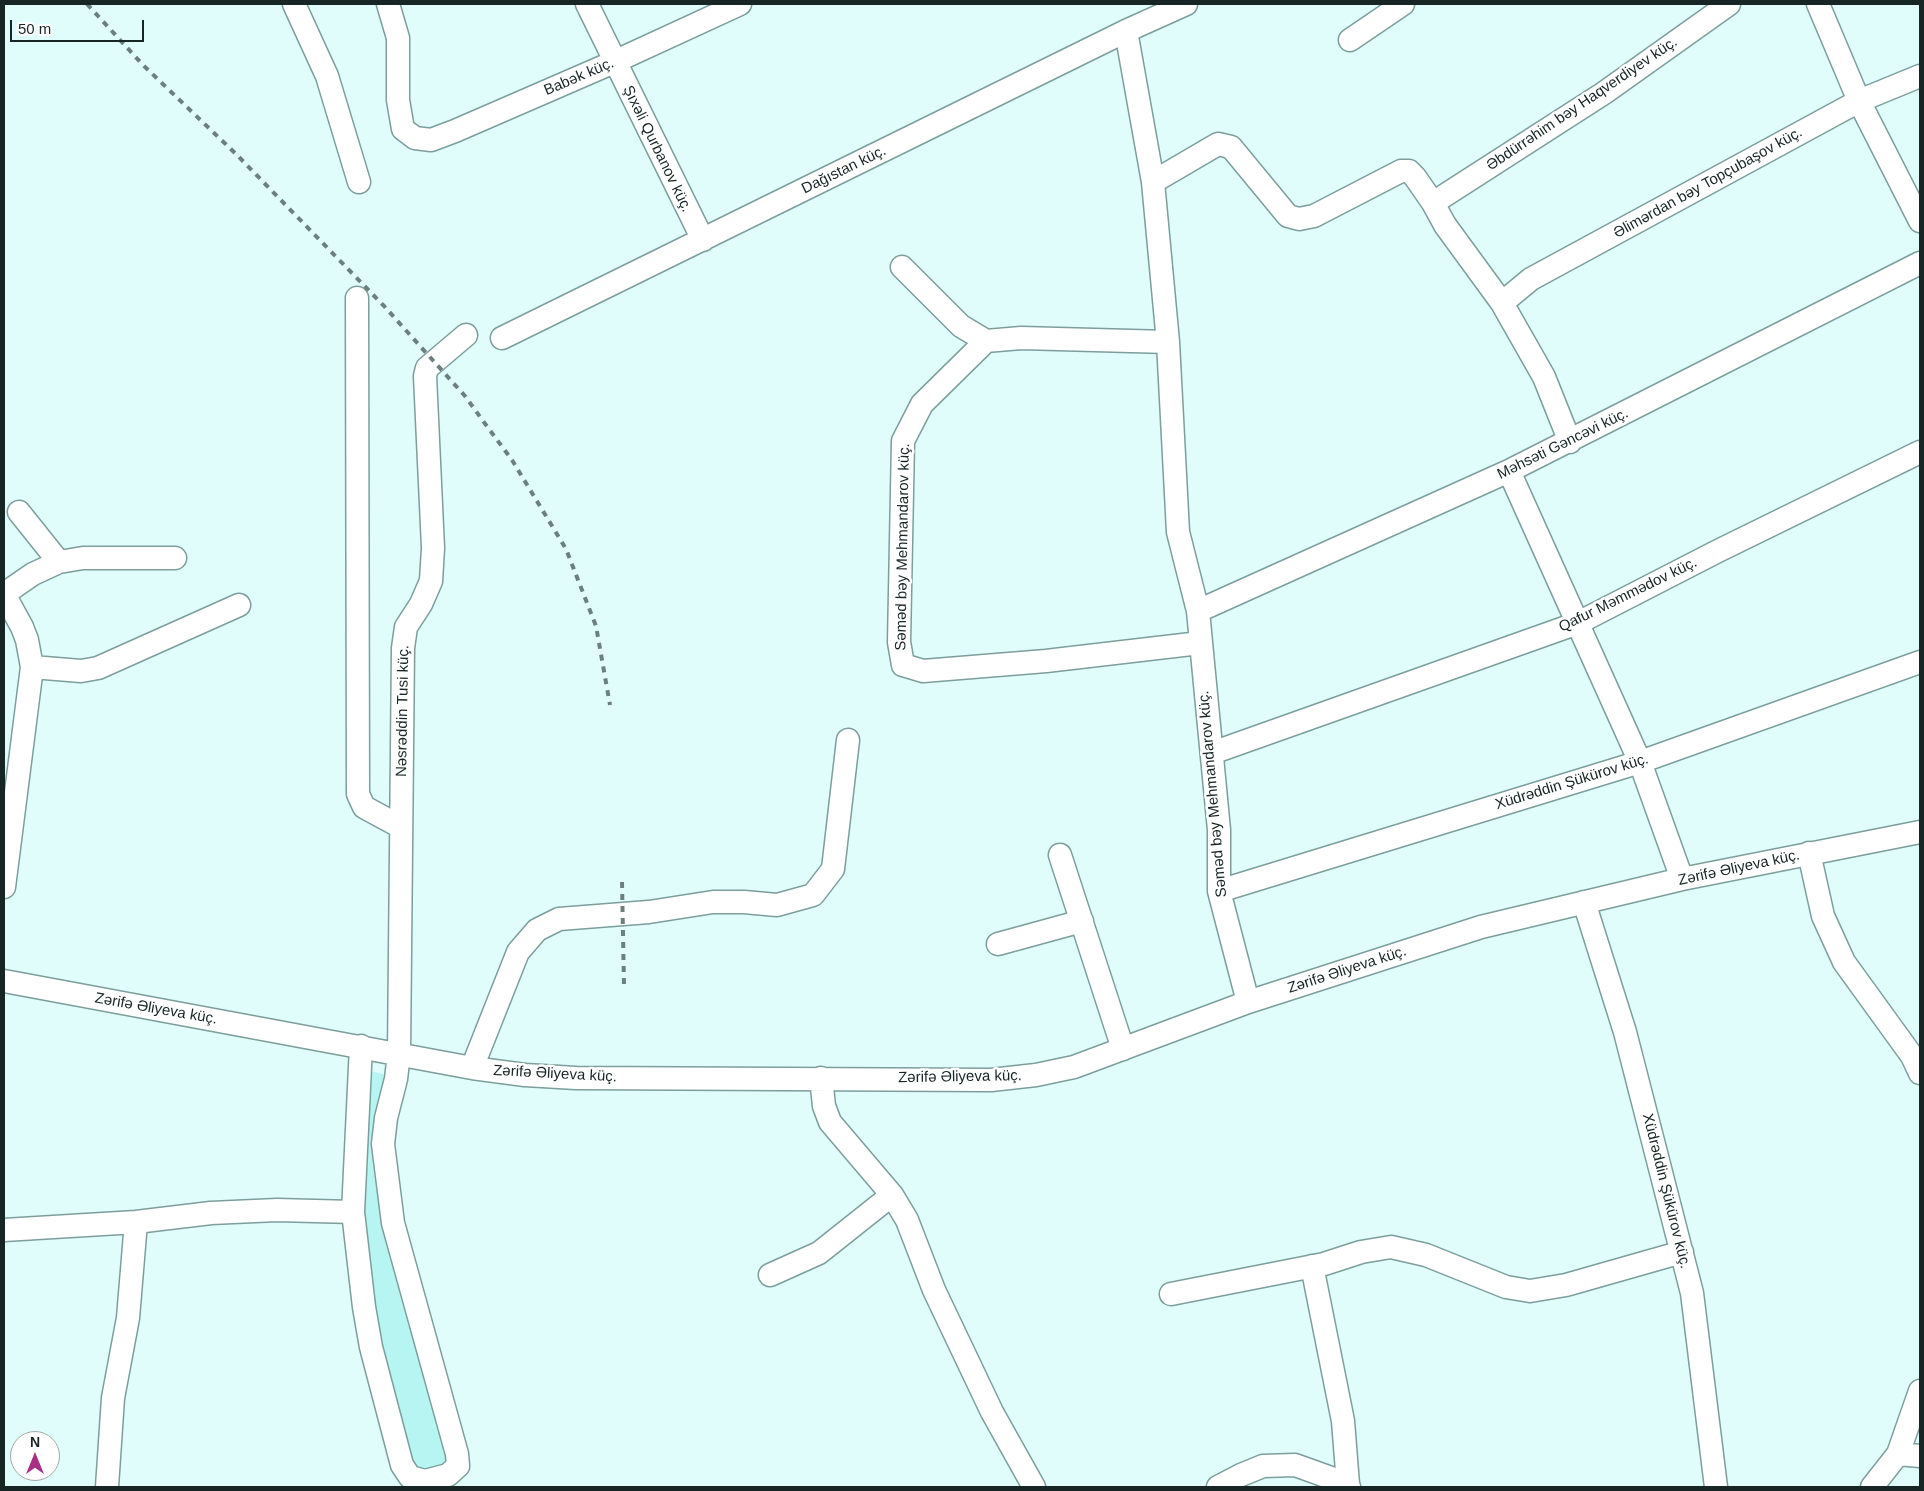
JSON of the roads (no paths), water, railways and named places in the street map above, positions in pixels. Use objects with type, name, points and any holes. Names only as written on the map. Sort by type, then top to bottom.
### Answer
[{"type":"street","points":[[294,4],[327,76],[359,182]]},
{"type":"street","name":"Babək küç.","points":[[388,4],[398,38],[398,100],[403,130],[415,138],[431,140],[614,62],[740,4]]},
{"type":"street","name":"Şıxəli Qurbanov küç.","points":[[587,4],[703,240]]},
{"type":"street","name":"Dağıstan küç.","points":[[502,338],[1126,31],[1186,4]]},
{"type":"street","points":[[1350,40],[1403,4]]},
{"type":"street","name":"Əbdürrəhim bəy Haqverdiyev küç.","points":[[1433,203],[1604,93],[1729,4]]},
{"type":"street","points":[[1818,4],[1859,101],[1920,221]]},
{"type":"street","name":"Səməd bəy Mehmandarov küç.","points":[[1126,31],[1153,182],[1168,342],[1178,532],[1198,611],[1219,830],[1219,891],[1248,1002]]},
{"type":"street","name":"Əlimərdan bəy Topçubaşov küç.","points":[[1502,303],[1532,279],[1859,101],[1920,76]]},
{"type":"street","points":[[1153,182],[1218,144],[1231,147],[1288,216],[1299,220],[1314,216],[1401,171],[1409,171],[1416,177],[1445,225],[1502,303],[1544,377],[1570,442]]},
{"type":"street","name":"Məhsəti Gəncəvi küç.","points":[[1198,611],[1570,442],[1920,263]]},
{"type":"street","points":[[902,267],[961,326],[986,341],[1021,338],[1168,342]]},
{"type":"street","points":[[358,298],[358,794],[364,807],[401,827]]},
{"type":"street","name":"Nəsrəddin Tusi küç.","points":[[353,1212],[364,1307],[371,1347],[402,1466],[410,1477],[425,1481],[448,1475],[458,1466],[457,1454],[393,1223],[383,1144],[386,1118],[396,1079],[399,1053],[403,648],[406,627],[421,604],[431,580],[432,556],[425,376],[427,368],[466,335]]},
{"type":"street","name":"Səməd bəy Mehmandarov küç.","points":[[986,341],[922,404],[902,441],[898,642],[902,666],[924,671],[1046,661],[1200,643]]},
{"type":"street","name":"Qafur Məmmədov küç.","points":[[1212,753],[1578,623],[1718,551],[1920,452]]},
{"type":"street","points":[[1509,471],[1640,762],[1682,879]]},
{"type":"street","points":[[19,512],[59,562]]},
{"type":"street","points":[[4,887],[32,667],[27,640],[4,594],[33,574],[59,562],[83,558],[175,558]]},
{"type":"street","points":[[32,667],[81,671],[98,668],[239,605]]},
{"type":"street","name":"Xüdrəddin Şükürov küç.","points":[[1219,891],[1640,762],[1920,662]]},
{"type":"street","points":[[472,1068],[518,952],[537,930],[558,919],[649,912],[713,902],[777,905],[813,895],[833,869],[848,740]]},
{"type":"street","name":"Zərifə Əliyeva küç.","points":[[4,981],[472,1068],[525,1075],[576,1078],[1000,1079],[1036,1075],[1074,1066],[1248,1002],[1481,927],[1682,879],[1920,832]]},
{"type":"street","points":[[1809,853],[1823,916],[1844,962],[1912,1056],[1920,1073]]},
{"type":"street","points":[[1060,855],[1123,1049]]},
{"type":"street","name":"Xüdrəddin Şükürov küç.","points":[[1584,902],[1624,1032],[1692,1293],[1716,1487]]},
{"type":"street","points":[[998,944],[1082,922]]},
{"type":"street","points":[[4,1230],[136,1222],[210,1213],[277,1210],[353,1212],[361,1046]]},
{"type":"street","points":[[821,1078],[824,1106],[830,1122],[892,1195],[907,1220],[934,1290],[992,1412],[1034,1487]]},
{"type":"street","points":[[770,1275],[819,1253],[892,1195]]},
{"type":"street","points":[[107,1487],[114,1398],[128,1318],[136,1222]]},
{"type":"street","points":[[1171,1294],[1312,1266],[1361,1252],[1391,1247],[1426,1255],[1506,1287],[1530,1292],[1566,1285],[1682,1252]]},
{"type":"street","points":[[1218,1487],[1263,1466],[1295,1465],[1348,1486],[1343,1420],[1312,1266]]},
{"type":"street","points":[[1872,1487],[1898,1454],[1920,1392]]},
{"type":"street","points":[[1898,1454],[1920,1456]]},
{"type":"railway","points":[[87,4],[143,65],[237,155],[384,306],[465,396],[512,460],[566,549],[596,626],[610,705]]},
{"type":"railway","points":[[622,882],[624,985]]}]
